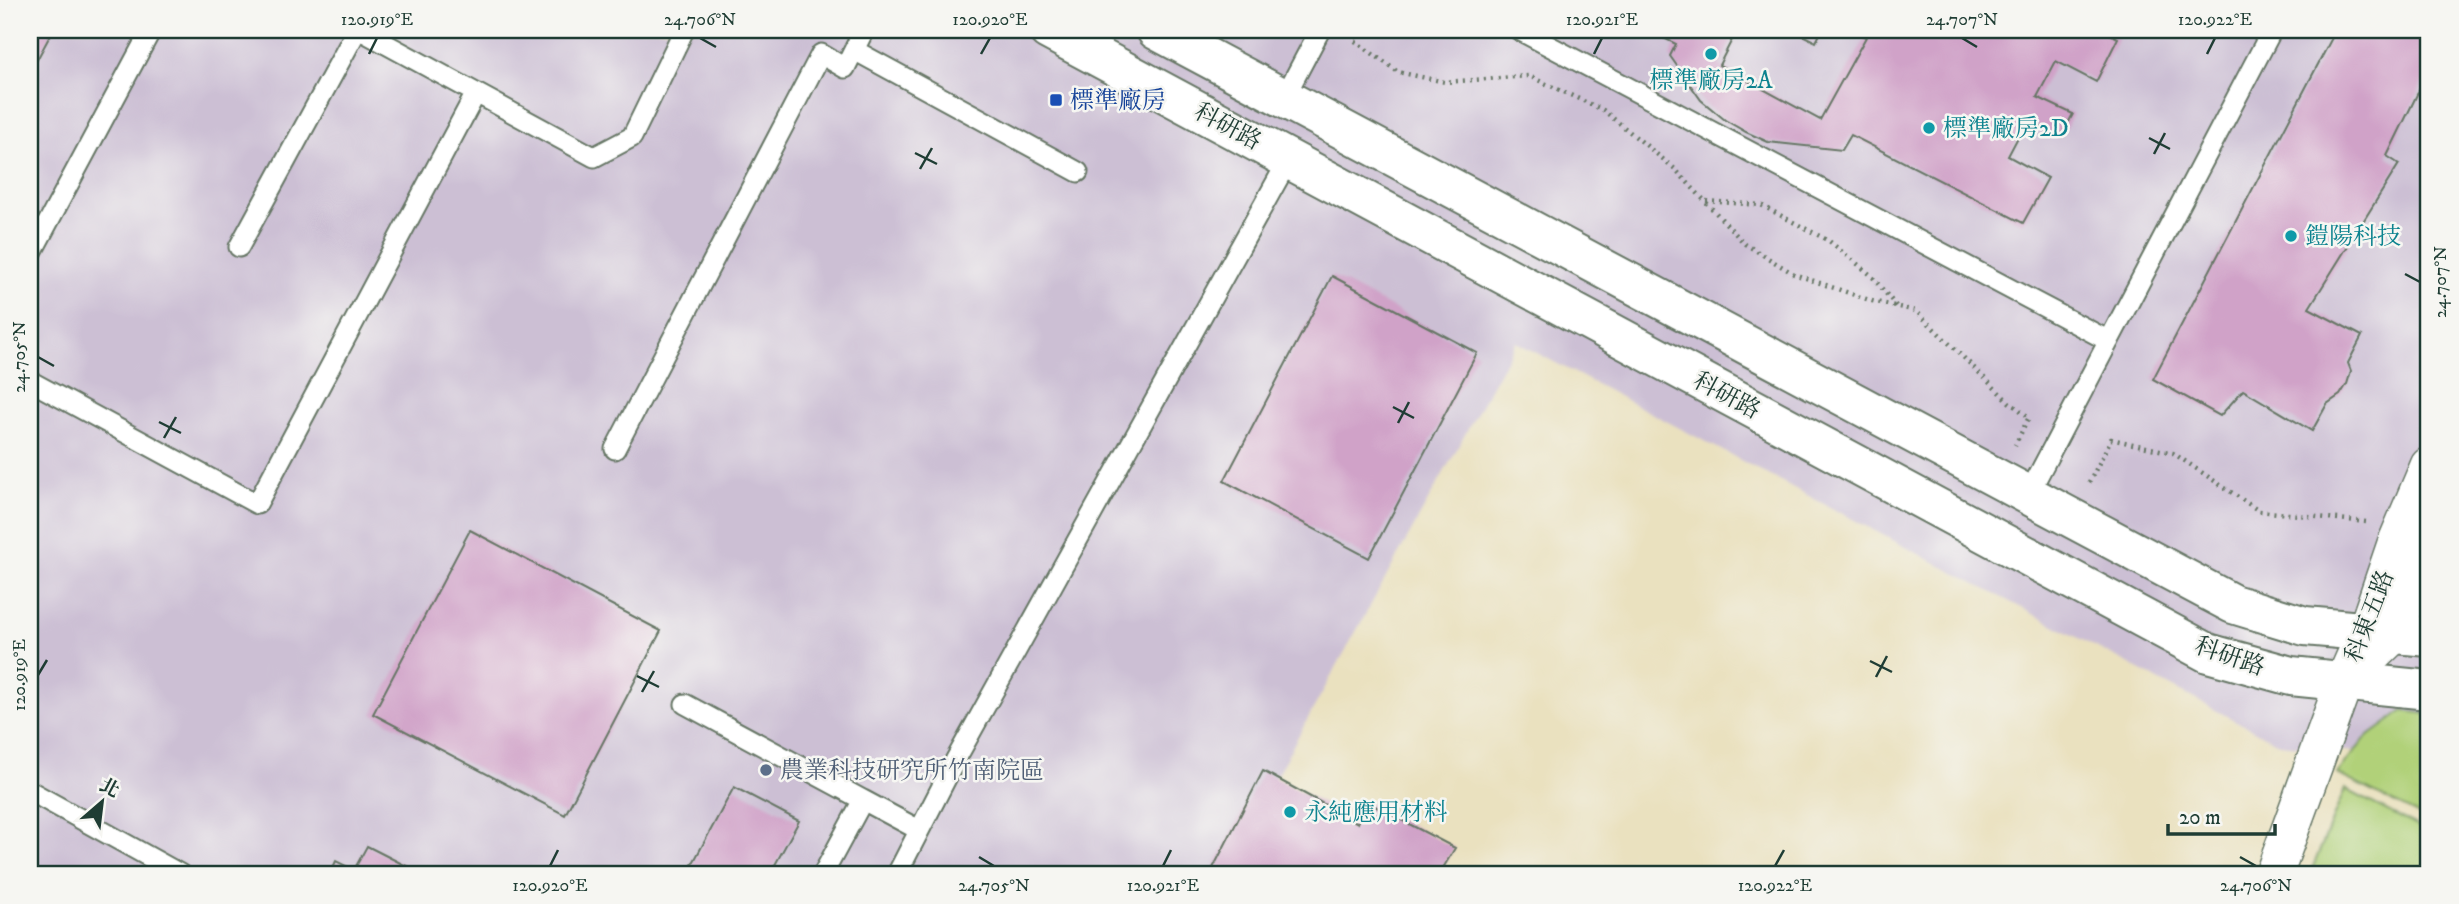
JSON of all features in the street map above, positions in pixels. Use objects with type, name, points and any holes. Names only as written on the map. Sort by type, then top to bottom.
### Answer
[{"type":"street","name":"科研路","points":[[1048,30],[2208,653],[2291,676],[2429,690]]},
{"type":"street","name":"科研路","points":[[1156,30],[2233,604],[2305,625],[2396,634]]},
{"type":"street","name":"科東五路","points":[[2396,634],[2396,544],[2429,466]]},
{"type":"street","name":"科東五路","points":[[2344,682],[2396,634],[2429,533]]},
{"type":"street","points":[[2274,874],[2344,682]]},
{"type":"lane","points":[[30,256],[151,30]]},
{"type":"lane","points":[[239,247],[358,30],[594,157],[632,137],[684,30]]},
{"type":"lane","points":[[615,449],[821,54],[845,68],[864,30]]},
{"type":"lane","points":[[1284,98],[1320,30]]},
{"type":"lane","points":[[1519,30],[2109,341]]},
{"type":"lane","points":[[2029,493],[2272,30]]},
{"type":"lane","points":[[853,50],[1078,173]]},
{"type":"lane","points":[[30,381],[257,504],[477,93]]},
{"type":"lane","points":[[897,874],[956,759],[1289,159]]},
{"type":"lane","points":[[685,704],[919,830]]},
{"type":"lane","points":[[30,791],[180,874]]},
{"type":"lane","points":[[823,874],[863,800]]},
{"type":"path","points":[[1355,41],[1398,72],[1445,82],[1529,76],[1604,110],[1675,169],[1745,244],[1794,274],[1871,301],[1916,312],[2029,417],[2015,445]]},
{"type":"path","points":[[1706,201],[1761,205],[1829,241],[1871,275],[1896,307]]},
{"type":"path","points":[[2089,483],[2111,439],[2173,453],[2259,511],[2372,523]]},
{"type":"shaded area","points":[[30,30],[2429,30],[2429,760],[2280,744],[1516,342],[1222,874],[30,874]]},
{"type":"green space","points":[[2403,711],[2429,714],[2429,820],[2337,774],[2365,739]]},
{"type":"green space","points":[[2345,789],[2429,832],[2429,874],[2310,874]]},
{"type":"building","points":[[30,30],[53,30],[32,69],[30,68]]},
{"type":"building","name":"標準廠房2D","points":[[1647,30],[1737,30],[1719,65],[1820,120],[1866,37],[1851,30],[2102,30],[2118,38],[2096,82],[2056,61],[2037,97],[2073,114],[2061,137],[2027,120],[2008,156],[2048,178],[2023,223],[1851,135],[1842,150],[1768,142],[1746,132],[1725,120],[1701,100],[1670,56],[1676,44]]},
{"type":"building","points":[[1792,30],[1822,30],[1816,42]]},
{"type":"building","name":"鎧陽科技","points":[[2336,30],[2429,30],[2429,70],[2387,156],[2399,164],[2309,308],[2362,336],[2348,363],[2351,371],[2347,384],[2340,395],[2327,404],[2312,431],[2243,390],[2220,416],[2153,379]]},
{"type":"building","points":[[1332,276],[1477,353],[1369,558],[1224,481]]},
{"type":"building","points":[[470,530],[661,631],[565,815],[373,714]]},
{"type":"building","name":"永純應用材料","points":[[1263,771],[1358,823],[1367,802],[1455,848],[1443,868],[1454,874],[1210,874]]},
{"type":"building","points":[[734,787],[799,821],[770,874],[687,874]]},
{"type":"building","points":[[367,846],[422,874],[330,874],[336,861],[354,870]]},
{"type":"place","name":"標準廠房2A","points":[[1711,54]]},
{"type":"place","name":"標準廠房","points":[[1056,100]]},
{"type":"place","name":"標準廠房2D","points":[[1929,128]]},
{"type":"place","name":"鎧陽科技","points":[[2291,236]]},
{"type":"place","name":"農業科技研究所竹南院區","points":[[766,770]]},
{"type":"place","name":"永純應用材料","points":[[1290,812]]}]
